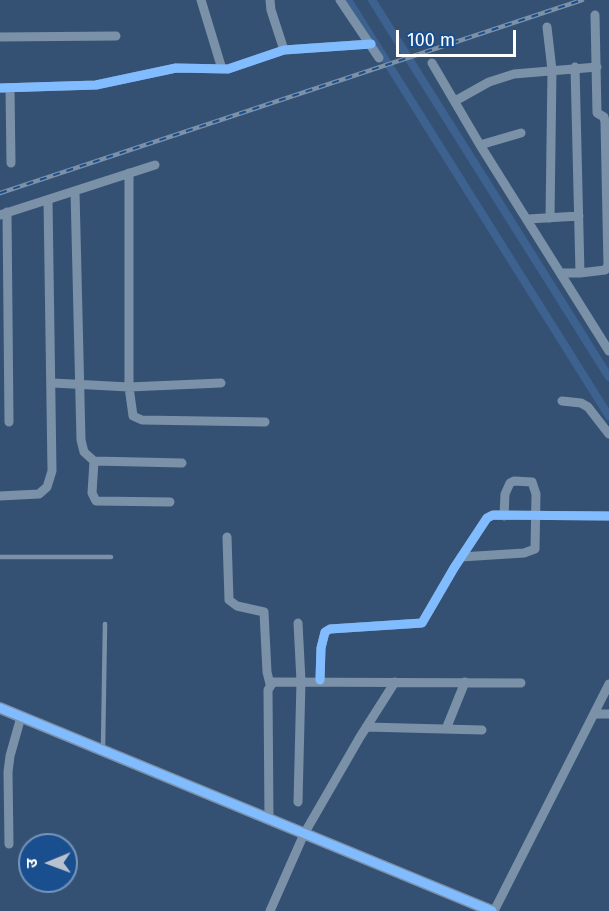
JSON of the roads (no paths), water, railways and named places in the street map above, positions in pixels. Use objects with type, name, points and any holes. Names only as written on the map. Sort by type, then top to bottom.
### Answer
[{"type":"street","points":[[201,0],[222,69]]},
{"type":"street","points":[[270,0],[284,50]]},
{"type":"street","points":[[340,0],[379,58]]},
{"type":"street","points":[[560,273],[605,270],[609,266],[607,141],[605,119],[597,113],[595,15]]},
{"type":"street","points":[[547,27],[552,70],[550,218]]},
{"type":"street","points":[[0,37],[116,36]]},
{"type":"street","points":[[11,163],[5,88],[96,85],[176,69],[222,69],[284,50],[371,44]]},
{"type":"street","points":[[454,102],[489,82],[514,74],[575,68],[609,57]]},
{"type":"street","points":[[432,63],[480,145],[609,351]]},
{"type":"street","points":[[575,68],[580,273]]},
{"type":"street","points":[[480,145],[521,133]]},
{"type":"street","points":[[9,422],[3,214],[155,165]]},
{"type":"street","points":[[129,173],[129,387],[133,416],[142,420],[265,422]]},
{"type":"street","points":[[75,191],[81,440],[84,452],[94,461],[182,463]]},
{"type":"street","points":[[0,496],[39,494],[47,488],[52,471],[48,200]]},
{"type":"street","points":[[528,219],[579,216]]},
{"type":"street","points":[[52,383],[129,387],[221,383]]},
{"type":"street","points":[[562,402],[581,403],[588,408],[609,434]]},
{"type":"street","points":[[94,461],[92,493],[96,501],[170,502]]},
{"type":"street","points":[[461,557],[532,551],[536,543],[536,494],[530,481],[510,483],[505,494],[504,516]]},
{"type":"street","points":[[320,680],[321,648],[325,632],[330,629],[422,623],[461,557],[488,518],[609,516]]},
{"type":"street","points":[[227,537],[229,600],[237,606],[264,612],[267,672],[270,684],[268,690],[269,819]]},
{"type":"street","points":[[298,623],[301,681],[298,802]]},
{"type":"street","points":[[270,684],[320,680],[521,683]]},
{"type":"street","points":[[270,911],[304,834],[395,682]]},
{"type":"street","points":[[446,729],[465,682]]},
{"type":"street","points":[[0,708],[493,911],[609,684]]},
{"type":"street","points":[[594,714],[609,714]]},
{"type":"street","points":[[9,844],[9,764],[21,717]]},
{"type":"street","points":[[366,727],[482,730]]},
{"type":"lane","points":[[0,557],[111,557]]},
{"type":"lane","points":[[103,751],[105,624]]},
{"type":"waterway","points":[[348,0],[609,416]]},
{"type":"waterway","points":[[372,0],[609,377]]},
{"type":"railway","points":[[0,193],[582,0]]}]
